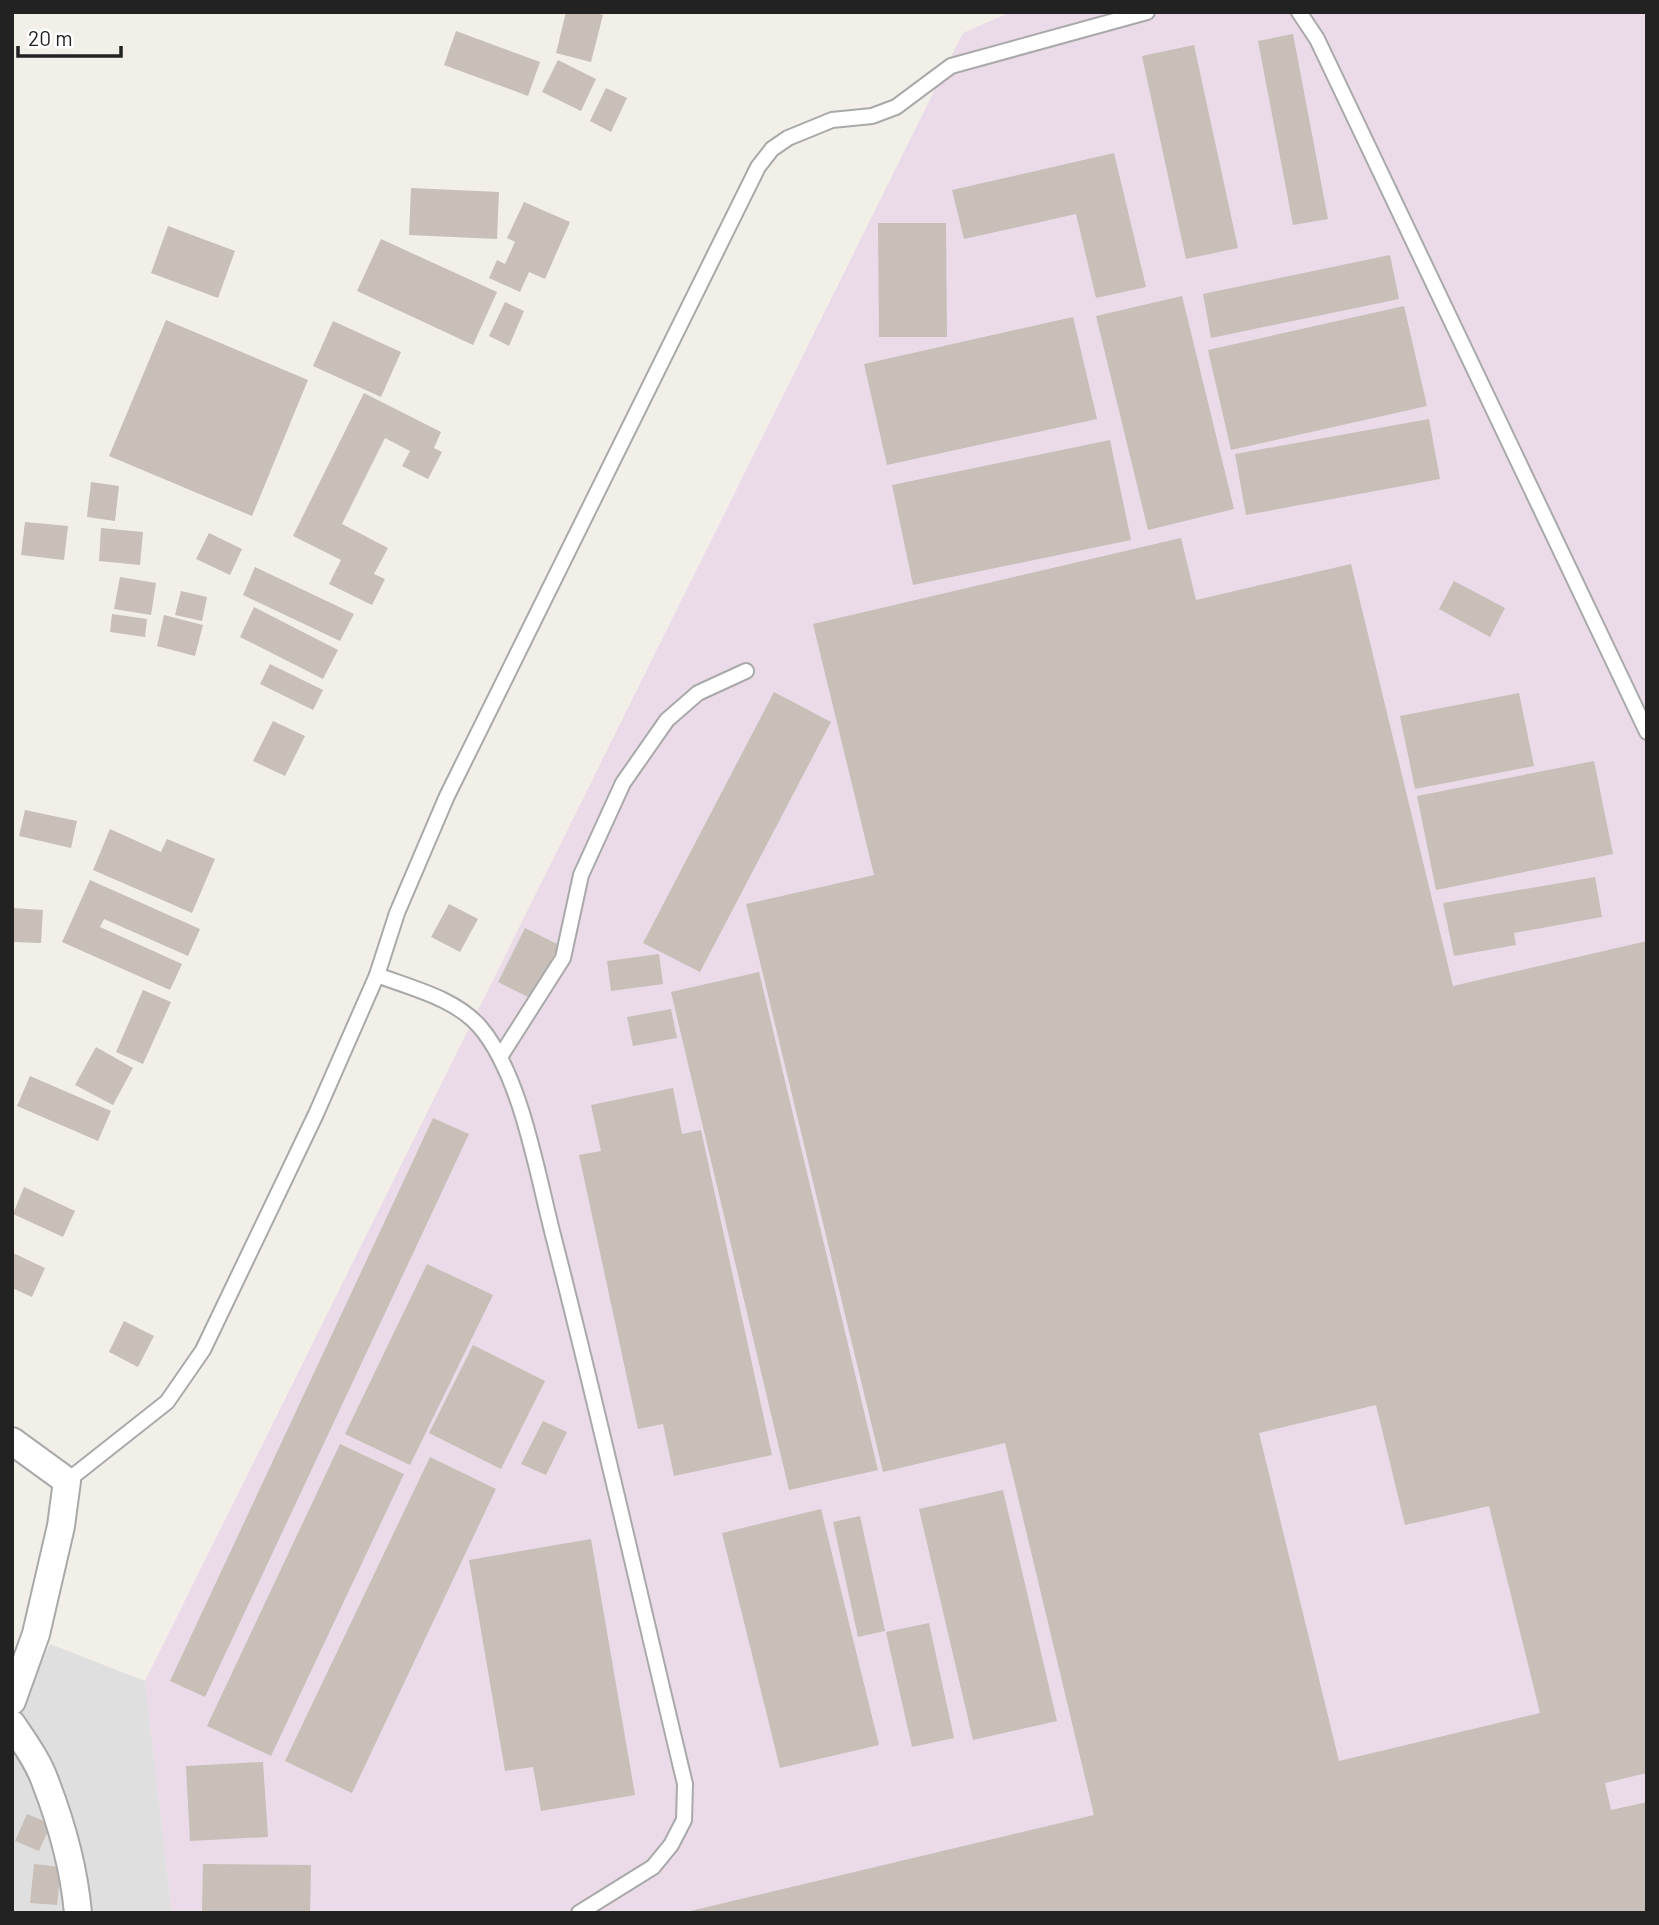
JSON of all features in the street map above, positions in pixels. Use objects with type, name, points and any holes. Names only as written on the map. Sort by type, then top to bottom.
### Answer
[{"type":"street","points":[[12,1441],[67,1481],[61,1526],[36,1634],[12,1701]]},
{"type":"street","points":[[12,1724],[45,1778],[68,1858],[77,1895],[78,1913]]},
{"type":"lane","points":[[67,1481],[167,1402],[203,1350],[316,1114],[377,975],[397,913],[447,796],[655,370],[758,167],[772,149],[788,138],[832,120],[872,116],[896,107],[951,66],[1147,12]]},
{"type":"lane","points":[[1298,12],[1323,51],[1647,732]]},
{"type":"lane","points":[[500,1057],[562,958],[581,875],[623,783],[667,720],[698,693],[746,671]]},
{"type":"lane","points":[[377,975],[448,1003],[479,1026],[500,1057],[521,1112],[573,1314],[685,1784],[684,1820],[659,1860],[653,1867],[579,1913]]},
{"type":"shaded area","points":[[1011,12],[1647,12],[1647,1913],[172,1913],[145,1681],[963,33]]},
{"type":"shaded area","points":[[50,1644],[145,1681],[172,1913],[12,1913],[12,1718]]},
{"type":"building","points":[[566,12],[594,12],[603,15],[591,62],[556,53]]},
{"type":"building","points":[[456,31],[540,62],[528,96],[444,65]]},
{"type":"building","points":[[1293,34],[1328,219],[1293,225],[1258,41]]},
{"type":"building","points":[[1194,45],[1238,248],[1186,259],[1142,56]]},
{"type":"building","points":[[558,60],[596,79],[581,111],[542,92]]},
{"type":"building","points":[[606,88],[627,98],[611,132],[590,121]]},
{"type":"building","points":[[1114,153],[1146,287],[1096,298],[1076,214],[964,239],[952,190]]},
{"type":"building","points":[[411,188],[499,192],[497,239],[409,235]]},
{"type":"building","points":[[524,202],[570,222],[545,279],[529,272],[520,292],[489,278],[497,260],[505,264],[515,242],[507,238]]},
{"type":"building","points":[[878,223],[946,223],[947,337],[879,337]]},
{"type":"building","points":[[168,226],[235,251],[218,298],[151,273]]},
{"type":"building","points":[[381,239],[497,292],[473,345],[357,291]]},
{"type":"building","points":[[1390,255],[1399,299],[1211,338],[1203,294]]},
{"type":"building","points":[[1182,296],[1234,509],[1148,530],[1096,316]]},
{"type":"building","points":[[505,302],[524,311],[509,346],[489,336]]},
{"type":"building","points":[[1404,306],[1427,406],[1231,450],[1208,350]]},
{"type":"building","points":[[1073,317],[1097,419],[887,465],[864,364]]},
{"type":"building","points":[[166,320],[308,380],[252,516],[109,456]]},
{"type":"building","points":[[333,321],[401,352],[381,397],[313,366]]},
{"type":"building","points":[[364,393],[441,432],[434,448],[442,452],[428,479],[402,466],[410,451],[385,438],[342,524],[388,548],[374,574],[385,579],[372,605],[329,584],[341,560],[293,536]]},
{"type":"building","points":[[1429,419],[1440,479],[1246,515],[1235,454]]},
{"type":"building","points":[[1110,440],[1131,540],[913,585],[892,485]]},
{"type":"building","points":[[91,482],[119,486],[115,521],[87,517]]},
{"type":"building","points":[[25,522],[68,526],[64,560],[21,555]]},
{"type":"building","points":[[101,528],[143,532],[140,565],[99,561]]},
{"type":"building","points":[[209,533],[242,549],[230,575],[196,559]]},
{"type":"building","points":[[1181,538],[1196,600],[1351,564],[1453,986],[1647,941],[1647,1773],[1605,1783],[1611,1810],[1647,1802],[1647,1913],[682,1913],[1094,1815],[1005,1443],[883,1472],[746,904],[874,875],[813,624]],"holes":[[[1376,1405],[1405,1525],[1489,1506],[1540,1713],[1339,1761],[1259,1433]]]},
{"type":"building","points":[[255,567],[354,614],[340,641],[243,595]]},
{"type":"building","points":[[120,577],[156,583],[151,615],[114,609]]},
{"type":"building","points":[[1454,581],[1505,608],[1490,637],[1439,609]]},
{"type":"building","points":[[181,591],[207,597],[202,621],[175,615]]},
{"type":"building","points":[[254,607],[338,650],[323,679],[240,637]]},
{"type":"building","points":[[112,614],[147,619],[145,637],[110,632]]},
{"type":"building","points":[[164,615],[203,625],[195,656],[157,646]]},
{"type":"building","points":[[270,664],[323,690],[313,710],[260,684]]},
{"type":"building","points":[[774,692],[831,722],[700,972],[643,943]]},
{"type":"building","points":[[1519,693],[1534,766],[1415,789],[1400,716]]},
{"type":"building","points":[[273,721],[305,736],[285,776],[253,761]]},
{"type":"building","points":[[1594,761],[1613,854],[1436,890],[1417,796]]},
{"type":"building","points":[[25,810],[77,821],[71,848],[19,836]]},
{"type":"building","points":[[110,829],[161,852],[167,839],[215,859],[192,913],[93,870]]},
{"type":"building","points":[[1595,877],[1602,917],[1514,933],[1516,945],[1454,956],[1443,903]]},
{"type":"building","points":[[90,880],[200,929],[188,956],[104,919],[100,927],[182,964],[170,990],[62,942]]},
{"type":"building","points":[[449,904],[478,919],[460,952],[431,937]]},
{"type":"building","points":[[12,908],[43,910],[41,943],[12,942]]},
{"type":"building","points":[[525,928],[559,945],[532,999],[498,982]]},
{"type":"building","points":[[659,954],[663,984],[611,991],[607,961]]},
{"type":"building","points":[[759,972],[878,1470],[789,1490],[671,992]]},
{"type":"building","points":[[143,990],[171,1002],[143,1064],[116,1052]]},
{"type":"building","points":[[671,1009],[677,1038],[633,1046],[627,1017]]},
{"type":"building","points":[[96,1047],[133,1068],[113,1105],[75,1085]]},
{"type":"building","points":[[30,1076],[111,1111],[98,1141],[17,1106]]},
{"type":"building","points":[[673,1088],[682,1134],[701,1130],[772,1455],[674,1476],[663,1424],[638,1429],[579,1155],[601,1151],[591,1105]]},
{"type":"building","points":[[433,1118],[469,1134],[205,1697],[170,1681]]},
{"type":"building","points":[[24,1187],[75,1211],[63,1237],[13,1214]]},
{"type":"building","points":[[13,1253],[45,1268],[32,1297],[12,1288]]},
{"type":"building","points":[[427,1264],[493,1295],[410,1465],[345,1434]]},
{"type":"building","points":[[124,1321],[154,1336],[138,1367],[109,1352]]},
{"type":"building","points":[[473,1345],[545,1381],[501,1469],[429,1433]]},
{"type":"building","points":[[543,1421],[567,1432],[546,1475],[521,1464]]},
{"type":"building","points":[[340,1444],[404,1474],[271,1756],[207,1726]]},
{"type":"building","points":[[430,1457],[496,1489],[352,1793],[285,1761]]},
{"type":"building","points":[[1003,1490],[1057,1721],[973,1740],[919,1509]]},
{"type":"building","points":[[821,1509],[879,1745],[780,1768],[722,1533]]},
{"type":"building","points":[[860,1516],[885,1631],[858,1637],[833,1522]]},
{"type":"building","points":[[591,1539],[635,1795],[541,1811],[533,1767],[505,1771],[469,1560]]},
{"type":"building","points":[[929,1623],[954,1738],[912,1747],[886,1632]]},
{"type":"building","points":[[263,1762],[268,1837],[190,1841],[186,1766]]},
{"type":"building","points":[[27,1814],[51,1824],[39,1851],[15,1841]]},
{"type":"building","points":[[34,1864],[61,1867],[57,1905],[30,1903]]},
{"type":"building","points":[[203,1864],[311,1865],[310,1913],[202,1911]]}]
